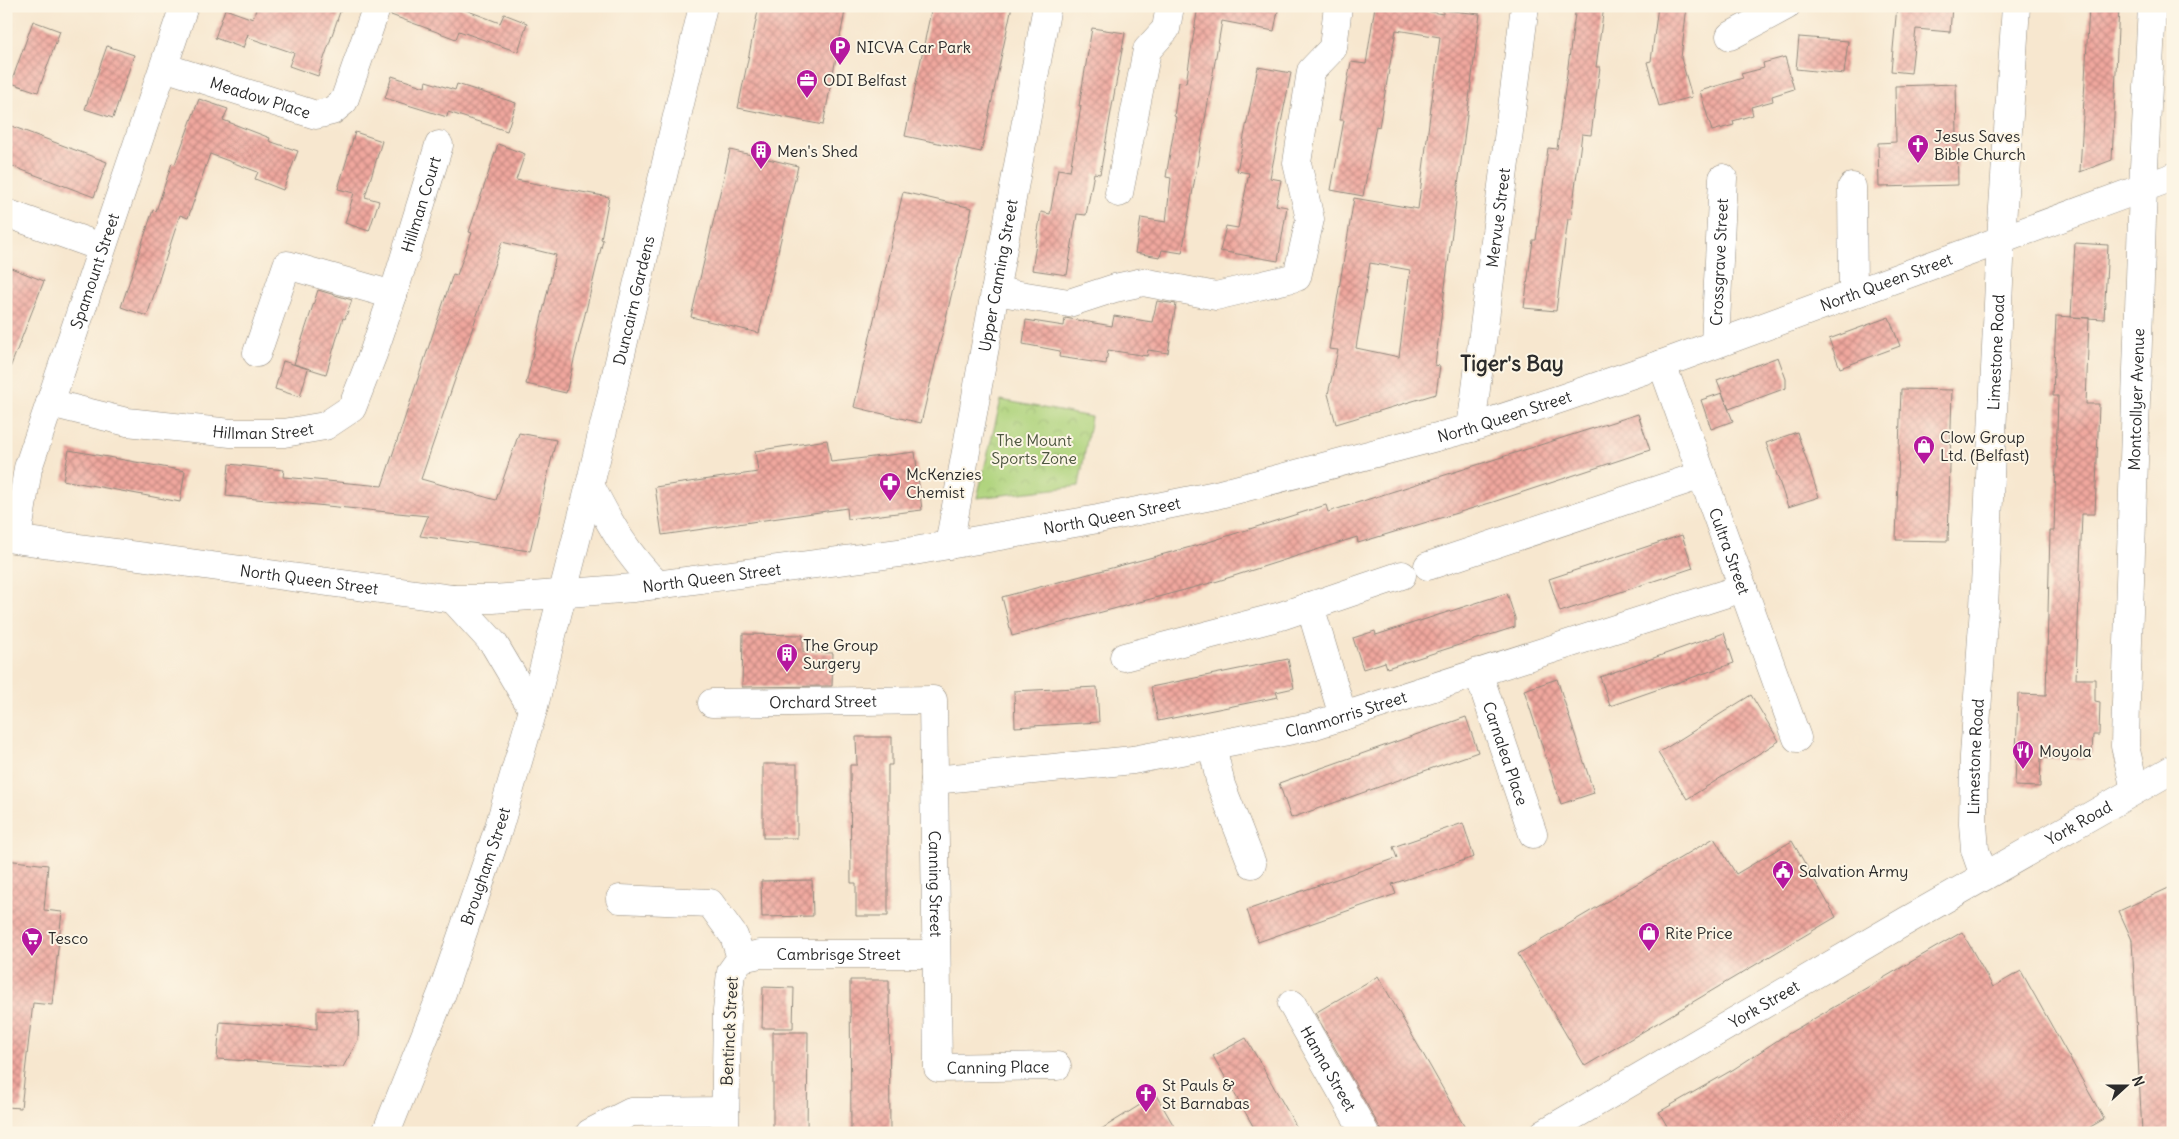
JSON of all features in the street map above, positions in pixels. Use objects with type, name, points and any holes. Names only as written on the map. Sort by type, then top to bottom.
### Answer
[{"type":"street","name":"Spamount Street","points":[[12,538],[28,468],[101,247],[184,6]]},
{"type":"street","name":"Meadow Place","points":[[164,67],[316,115],[332,111],[344,101],[377,6]]},
{"type":"street","name":"Duncairn Gardens","points":[[562,593],[590,485],[703,6]]},
{"type":"street","name":"Upper Canning Street","points":[[949,545],[1047,6]]},
{"type":"street","points":[[1119,193],[1147,50],[1166,29],[1170,6]]},
{"type":"street","points":[[994,291],[1069,303],[1143,282],[1216,296],[1297,277],[1310,219],[1297,163],[1311,71],[1333,48],[1338,6]]},
{"type":"street","name":"Mervue Street","points":[[1471,428],[1524,6]]},
{"type":"street","points":[[1730,36],[1786,6]]},
{"type":"street","name":"Limestone Road","points":[[1984,876],[1975,850],[1973,824],[1974,756],[1984,607],[2001,239],[2016,6]]},
{"type":"street","name":"Montcollyer Avenue","points":[[2135,790],[2126,746],[2126,704],[2143,188],[2152,6]]},
{"type":"street","name":"Hillman Court","points":[[403,264],[439,145]]},
{"type":"street","name":"North Queen Street","points":[[12,538],[453,599],[493,599],[658,585],[949,545],[1098,519],[1216,495],[1471,428],[1662,364],[2173,177]]},
{"type":"street","name":"Crossgrave Street","points":[[1715,344],[1723,178]]},
{"type":"street","points":[[1852,187],[1853,294]]},
{"type":"street","points":[[6,214],[101,247]]},
{"type":"street","name":"Hillman Street","points":[[50,403],[127,422],[231,433],[284,433],[325,426],[352,408],[373,354],[403,264]]},
{"type":"street","points":[[258,352],[287,265],[393,295]]},
{"type":"street","name":"Cultra Street","points":[[1662,364],[1797,738]]},
{"type":"street","points":[[1428,566],[1702,475]]},
{"type":"street","points":[[590,485],[624,547],[638,566],[658,585]]},
{"type":"street","points":[[1124,657],[1281,616],[1402,576]]},
{"type":"street","name":"Clanmorris Street","points":[[934,780],[1133,760],[1309,727],[1743,588]]},
{"type":"street","name":"Brougham Street","points":[[386,1133],[442,992],[498,830],[533,710],[562,593]]},
{"type":"street","points":[[453,599],[494,644],[533,710]]},
{"type":"street","points":[[1310,606],[1343,716]]},
{"type":"street","name":"Carnalea Place","points":[[1478,672],[1533,834]]},
{"type":"street","name":"Orchard Street","points":[[712,703],[933,700]]},
{"type":"street","name":"Canning Street","points":[[933,700],[938,1068]]},
{"type":"street","points":[[1212,745],[1222,785],[1252,864]]},
{"type":"street","name":"York Road","points":[[1984,876],[2173,769]]},
{"type":"street","name":"York Street","points":[[1544,1133],[1984,876]]},
{"type":"street","name":"Bentinck Street","points":[[590,1133],[631,1112],[725,1122],[727,1011],[732,972],[741,958],[734,936],[710,903],[620,899]]},
{"type":"street","name":"Cambrisge Street","points":[[741,958],[760,954],[936,954]]},
{"type":"street","name":"Hanna Street","points":[[1292,1004],[1365,1133]]},
{"type":"street","name":"Canning Place","points":[[938,1068],[1057,1066]]},
{"type":"green space","name":"The Mount Sports Zone","points":[[1001,400],[1091,417],[1079,486],[977,498]]},
{"type":"building","points":[[257,6],[342,6],[318,76],[289,66],[294,53],[247,37],[248,34],[243,48],[215,38],[225,9],[253,19]]},
{"type":"building","points":[[392,6],[455,6],[500,23],[504,14],[527,23],[518,52],[459,31],[456,39],[391,15]]},
{"type":"building","points":[[759,6],[846,6],[823,125],[738,108]]},
{"type":"building","points":[[932,6],[1012,6],[981,152],[905,136]]},
{"type":"building","points":[[1198,6],[1279,6],[1274,31],[1222,21],[1182,253],[1162,250],[1160,257],[1135,253],[1141,218],[1166,222],[1171,178],[1166,177],[1176,117],[1174,116],[1179,82],[1186,83]]},
{"type":"building","points":[[1375,6],[1397,6],[1443,14],[1443,10],[1480,14],[1435,365],[1440,366],[1436,394],[1336,424],[1328,394],[1338,350],[1329,349],[1354,198],[1418,209],[1440,37],[1396,30],[1379,127],[1376,126],[1363,196],[1331,190],[1344,120],[1340,120],[1351,62],[1366,64]],"holes":[[[1370,263],[1410,270],[1399,357],[1356,348]]]},
{"type":"building","points":[[1576,6],[1604,6],[1596,67],[1600,67],[1591,135],[1582,134],[1556,311],[1524,308],[1533,240],[1536,240],[1548,148],[1557,149]]},
{"type":"building","points":[[1658,6],[1687,6],[1681,58],[1692,97],[1659,106],[1647,62],[1651,61]]},
{"type":"building","points":[[1897,6],[1952,6],[1950,32],[1916,29],[1911,73],[1891,71]]},
{"type":"building","points":[[2089,6],[2119,6],[2112,160],[2080,172]]},
{"type":"building","points":[[33,21],[60,31],[38,92],[11,83]]},
{"type":"building","points":[[1092,28],[1125,33],[1100,174],[1094,173],[1086,215],[1077,214],[1067,275],[1032,270],[1041,212],[1050,214],[1058,169],[1070,171]]},
{"type":"building","points":[[1799,37],[1848,41],[1844,74],[1796,69]]},
{"type":"building","points":[[107,46],[134,55],[113,118],[85,109]]},
{"type":"building","points":[[1785,57],[1794,89],[1772,96],[1773,101],[1751,107],[1753,115],[1733,121],[1734,125],[1712,131],[1700,91],[1743,78],[1741,74],[1764,68],[1763,63]]},
{"type":"building","points":[[1258,67],[1291,73],[1270,178],[1281,180],[1276,205],[1287,207],[1278,261],[1220,251],[1226,226],[1238,228],[1249,173],[1237,171]]},
{"type":"building","points":[[392,76],[425,87],[426,81],[455,90],[457,84],[516,103],[507,131],[448,112],[447,117],[385,98]]},
{"type":"building","points":[[1956,84],[1958,185],[1879,187],[1878,143],[1896,142],[1895,86]]},
{"type":"building","points":[[199,99],[228,109],[223,120],[270,138],[269,141],[298,151],[283,190],[255,179],[258,172],[210,154],[188,218],[180,215],[147,316],[121,307],[153,210],[156,211],[172,163],[175,164]]},
{"type":"building","points":[[6,124],[107,162],[94,197],[6,164]]},
{"type":"building","points":[[355,132],[382,141],[365,197],[379,201],[369,231],[345,223],[354,193],[338,189]]},
{"type":"building","points":[[498,144],[525,154],[516,180],[609,197],[601,239],[603,240],[566,393],[526,384],[556,255],[502,242],[421,479],[496,500],[519,433],[556,440],[530,551],[420,536],[428,516],[226,496],[229,464],[284,470],[283,477],[382,486],[453,274],[457,275],[472,233],[469,232]]},
{"type":"building","points":[[730,150],[798,166],[759,333],[691,317]]},
{"type":"building","points":[[903,192],[972,208],[921,423],[854,407]]},
{"type":"building","points":[[2075,243],[2108,245],[2104,319],[2071,317]]},
{"type":"building","points":[[6,266],[44,281],[8,373],[6,373]]},
{"type":"building","points":[[318,290],[352,300],[345,319],[343,318],[326,374],[294,364]]},
{"type":"building","points":[[1157,301],[1176,304],[1168,353],[1148,350],[1147,356],[1108,350],[1106,364],[1059,357],[1060,351],[1023,344],[1026,320],[1064,326],[1065,318],[1112,326],[1114,316],[1152,322]]},
{"type":"building","points":[[2056,316],[2089,318],[2086,404],[2099,404],[2095,514],[2082,514],[2076,679],[2095,679],[2095,701],[2100,702],[2099,735],[2093,735],[2092,753],[2085,759],[2041,758],[2040,787],[2015,786],[2018,694],[2046,695],[2050,531],[2054,531],[2058,396],[2053,396]]},
{"type":"building","points":[[1889,317],[1900,346],[1840,368],[1829,339]]},
{"type":"building","points":[[1778,357],[1786,379],[1786,388],[1729,409],[1717,380]]},
{"type":"building","points":[[283,361],[308,369],[300,397],[275,389]]},
{"type":"building","name":"Clow Group Ltd. (Belfast)","points":[[1901,389],[1952,390],[1948,541],[1896,540]]},
{"type":"building","points":[[1722,393],[1733,421],[1711,429],[1701,400]]},
{"type":"building","points":[[1638,414],[1650,450],[1493,502],[1358,543],[1357,537],[1218,581],[1012,636],[1002,597],[1202,544],[1326,505],[1328,512]]},
{"type":"building","points":[[1797,432],[1819,497],[1788,507],[1766,443]]},
{"type":"building","points":[[827,440],[831,462],[915,452],[922,510],[848,519],[847,508],[662,535],[655,487],[758,472],[755,451]]},
{"type":"building","points":[[69,450],[185,471],[180,502],[63,480]]},
{"type":"building","points":[[1682,535],[1693,568],[1560,612],[1549,579]]},
{"type":"building","points":[[1507,593],[1515,618],[1515,627],[1387,668],[1385,662],[1363,669],[1353,638],[1375,631],[1376,635]]},
{"type":"building","points":[[1724,633],[1734,663],[1610,706],[1600,677]]},
{"type":"building","name":"The Group Surgery","points":[[743,634],[803,635],[803,652],[833,653],[832,686],[742,687]]},
{"type":"building","points":[[1288,659],[1294,688],[1276,692],[1278,697],[1158,721],[1151,687]]},
{"type":"building","points":[[1557,679],[1594,793],[1561,804],[1524,690]]},
{"type":"building","points":[[1097,687],[1099,722],[1015,727],[1014,691]]},
{"type":"building","points":[[1751,695],[1779,741],[1687,799],[1658,753]]},
{"type":"building","points":[[1466,717],[1478,752],[1291,818],[1279,783]]},
{"type":"building","points":[[856,737],[892,737],[892,765],[888,765],[888,916],[856,916],[856,883],[851,883],[850,765],[857,765]]},
{"type":"building","points":[[763,764],[797,764],[797,838],[763,838]]},
{"type":"building","points":[[1463,823],[1474,857],[1392,884],[1396,894],[1258,942],[1247,910],[1397,858],[1393,847]]},
{"type":"building","name":"Rite Price","points":[[1714,838],[1736,874],[1792,841],[1836,917],[1585,1066],[1518,954]]},
{"type":"building","name":"Tesco","points":[[6,860],[48,865],[44,910],[62,912],[52,1005],[33,1003],[21,1108],[6,1107]]},
{"type":"building","points":[[812,880],[813,916],[762,917],[761,881]]},
{"type":"building","points":[[2173,886],[2173,1133],[2142,1133],[2132,940],[2119,911]]},
{"type":"building","points":[[1962,932],[1993,987],[2021,971],[2104,1119],[2080,1133],[1671,1133],[1659,1112]]},
{"type":"building","points":[[1378,976],[1468,1133],[1383,1133],[1315,1013]]},
{"type":"building","points":[[850,980],[889,980],[890,1133],[851,1133]]},
{"type":"building","points":[[763,987],[794,988],[793,1028],[762,1028]]},
{"type":"building","points":[[317,1010],[359,1012],[358,1040],[343,1067],[217,1059],[220,1022],[317,1029]]},
{"type":"building","points":[[773,1032],[808,1032],[807,1133],[773,1133]]},
{"type":"building","points":[[1246,1038],[1300,1133],[1257,1133],[1213,1056]]},
{"type":"building","name":"St Pauls & St Barnabas","points":[[1156,1095],[1178,1133],[1095,1133]]},
{"type":"place","name":"NICVA Car Park","points":[[840,66]]},
{"type":"place","name":"ODI Belfast","points":[[807,99]]},
{"type":"place","name":"Jesus Saves Bible Church","points":[[1918,164]]},
{"type":"place","name":"Men's Shed","points":[[761,170]]},
{"type":"place","name":"Clow Group Ltd. (Belfast)","points":[[1924,465]]},
{"type":"place","name":"McKenzies Chemist","points":[[890,502]]},
{"type":"place","name":"The Group Surgery","points":[[787,673]]},
{"type":"place","name":"Moyola","points":[[2023,770]]},
{"type":"place","name":"Salvation Army","points":[[1783,890]]},
{"type":"place","name":"Rite Price","points":[[1649,952]]},
{"type":"place","name":"Tesco","points":[[32,957]]},
{"type":"place","name":"St Pauls & St Barnabas","points":[[1146,1113]]},
{"type":"district","name":"Tiger's Bay","points":[[1512,364]]}]
